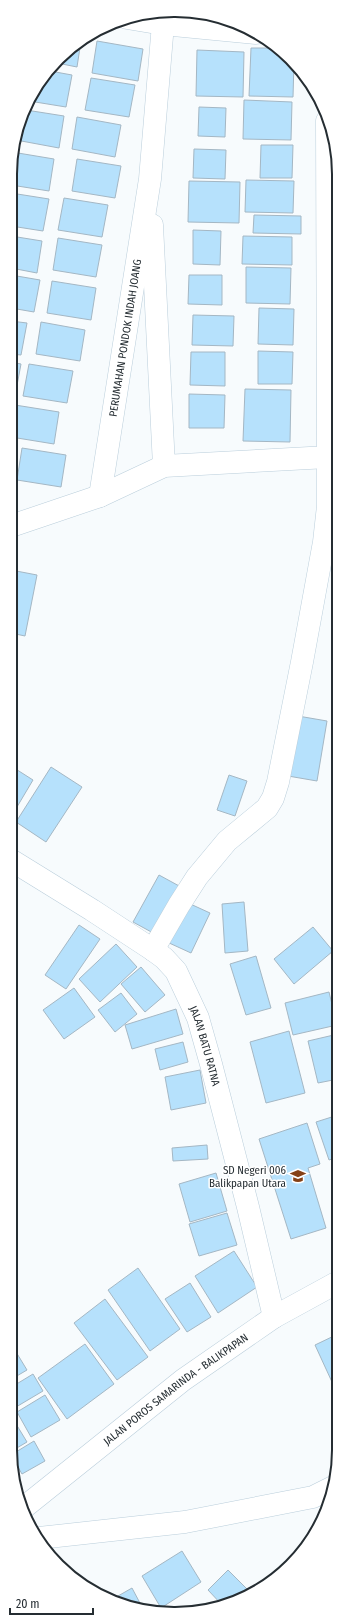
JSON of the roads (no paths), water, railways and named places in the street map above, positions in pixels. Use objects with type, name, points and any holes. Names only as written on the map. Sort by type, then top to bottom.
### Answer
[{"type":"main road","points":[[142,20],[241,31]]},
{"type":"main road","name":"PERUMAHAN PONDOK INDAH JOANG","points":[[100,496],[150,180],[164,24]]},
{"type":"main road","points":[[327,136],[332,292]]},
{"type":"main road","name":"PERUMAHAN PONDOK INDAH JOANG","points":[[150,180],[164,466]]},
{"type":"main road","points":[[153,950],[197,877],[227,841],[267,808],[273,798],[278,782],[324,542],[328,506],[328,457],[332,352]]},
{"type":"main road","points":[[17,524],[100,496],[164,466],[328,457]]},
{"type":"main road","name":"JALAN BATU RATNA","points":[[17,864],[153,950],[164,958],[176,971],[198,1018],[248,1207],[274,1317]]},
{"type":"main road","name":"JALAN POROS SAMARINDA - BALIKPAPAN","points":[[27,1505],[183,1380],[274,1317],[332,1285]]},
{"type":"main road","points":[[44,1538],[185,1522],[313,1496],[327,1490]]},
{"type":"place","name":"SD Negeri 006 Balikpapan Utara","points":[[298,1176]]}]
